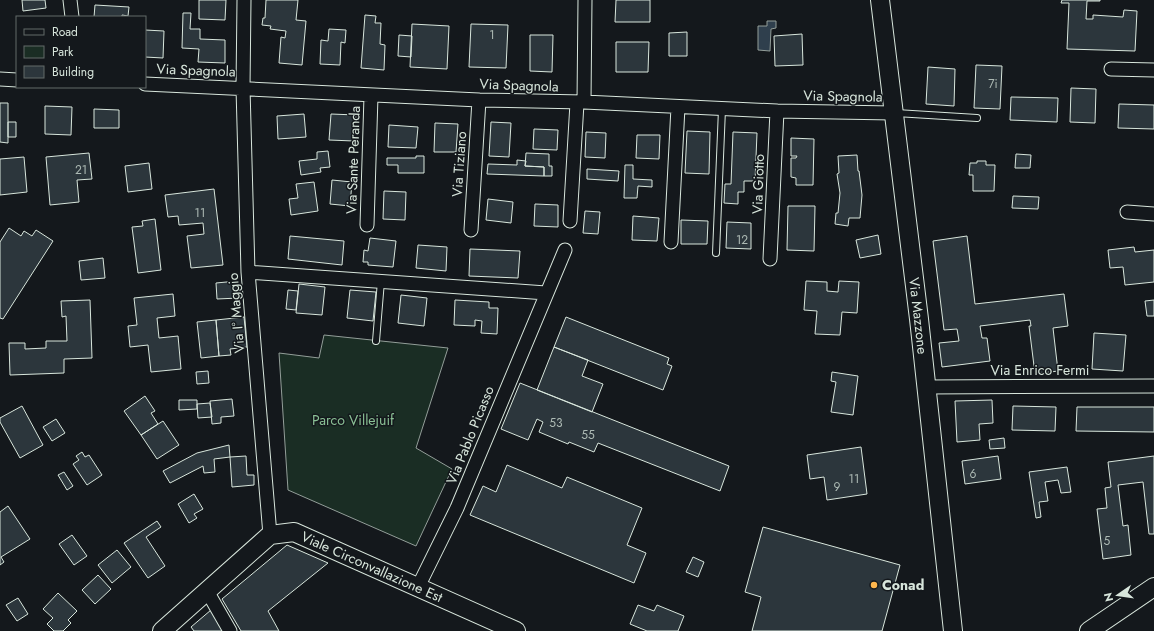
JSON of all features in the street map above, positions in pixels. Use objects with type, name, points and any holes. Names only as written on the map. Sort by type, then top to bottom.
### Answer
[{"type":"main road","name":"Via Mazzone","points":[[880,0],[919,319],[953,631]]},
{"type":"main road","name":"Viale Circonvallazione Est","points":[[270,536],[294,532],[516,631]]},
{"type":"main road","points":[[162,631],[270,536]]},
{"type":"main road","points":[[1089,631],[1154,587]]},
{"type":"street","points":[[70,0],[72,16]]},
{"type":"street","name":"Via I° Maggio","points":[[244,0],[243,88],[248,272],[270,536]]},
{"type":"street","points":[[570,221],[580,103],[585,0]]},
{"type":"street","points":[[1111,68],[1154,70]]},
{"type":"street","points":[[0,79],[16,80]]},
{"type":"street","name":"Via Spagnola","points":[[146,84],[371,96],[777,111],[893,113]]},
{"type":"street","name":"Via Sante Peranda","points":[[367,225],[371,96]]},
{"type":"street","name":"Via Tiziano","points":[[471,230],[479,100]]},
{"type":"street","points":[[671,242],[678,107]]},
{"type":"street","name":"Via Giotto","points":[[770,259],[777,111]]},
{"type":"street","points":[[1127,212],[1154,214]]},
{"type":"street","name":"Via Pablo Picasso","points":[[418,587],[457,508],[565,250]]},
{"type":"street","points":[[248,272],[546,293]]},
{"type":"street","name":"Via Enrico Fermi","points":[[926,387],[1154,386]]},
{"type":"street","points":[[207,591],[230,631]]},
{"type":"lane","points":[[716,253],[722,109]]},
{"type":"lane","points":[[893,113],[977,118]]},
{"type":"lane","points":[[376,341],[381,282]]},
{"type":"green space","name":"Parco Villejuif","points":[[324,335],[448,348],[416,448],[452,469],[416,546],[288,490],[279,353],[319,358]]},
{"type":"water","points":[[767,21],[776,21],[776,28],[771,29],[770,51],[758,50],[758,26],[767,26]]},
{"type":"building","points":[[22,0],[45,0],[46,8],[23,11]]},
{"type":"building","points":[[199,0],[226,0],[225,20],[199,19]]},
{"type":"building","points":[[266,0],[298,0],[296,20],[306,21],[302,65],[279,63],[281,37],[285,38],[286,31],[270,29],[271,26],[262,25],[263,18],[265,18]]},
{"type":"building","points":[[616,0],[650,0],[650,22],[615,22]]},
{"type":"building","points":[[1062,0],[1100,0],[1087,1],[1086,19],[1093,19],[1093,15],[1123,17],[1124,10],[1137,11],[1135,51],[1067,49],[1069,3],[1061,3]]},
{"type":"building","points":[[95,5],[129,7],[128,16],[94,16]]},
{"type":"building","points":[[183,13],[191,13],[190,29],[200,29],[200,39],[225,40],[225,63],[198,62],[199,49],[182,48]]},
{"type":"building","points":[[365,15],[376,16],[375,23],[381,23],[380,44],[385,45],[384,70],[361,68]]},
{"type":"building","points":[[412,24],[449,26],[447,69],[410,67]]},
{"type":"building","points":[[471,24],[508,25],[506,68],[469,67]]},
{"type":"building","points":[[329,29],[346,30],[345,43],[341,42],[340,65],[320,64],[321,40],[328,41]]},
{"type":"building","points":[[146,30],[164,31],[163,58],[146,57]]},
{"type":"building","points":[[687,32],[687,56],[669,56],[669,33]]},
{"type":"building","points":[[802,34],[803,65],[775,66],[774,36]]},
{"type":"building","points":[[399,35],[412,36],[411,57],[398,56]]},
{"type":"building","points":[[530,35],[553,35],[552,72],[530,71]]},
{"type":"building","points":[[616,42],[649,42],[648,72],[616,72]]},
{"type":"building","points":[[976,65],[1002,66],[1000,109],[974,108]]},
{"type":"building","points":[[928,67],[955,69],[954,106],[926,104]]},
{"type":"building","points":[[1071,88],[1096,89],[1095,123],[1070,122]]},
{"type":"building","points":[[1011,97],[1058,98],[1057,122],[1010,120]]},
{"type":"building","points":[[0,103],[8,103],[8,143],[0,142]]},
{"type":"building","points":[[1119,104],[1154,105],[1154,129],[1118,128]]},
{"type":"building","points":[[45,106],[72,107],[71,135],[45,134]]},
{"type":"building","points":[[94,109],[119,110],[119,128],[94,128]]},
{"type":"building","points":[[304,114],[306,137],[278,139],[277,116]]},
{"type":"building","points":[[331,114],[356,115],[354,141],[329,140]]},
{"type":"building","points":[[8,122],[16,122],[16,137],[8,137]]},
{"type":"building","points":[[491,122],[511,123],[509,157],[489,156]]},
{"type":"building","points":[[435,123],[458,124],[456,152],[434,152]]},
{"type":"building","points":[[389,125],[418,127],[416,148],[388,147]]},
{"type":"building","points":[[534,129],[558,130],[557,150],[533,149]]},
{"type":"building","points":[[687,131],[710,132],[709,174],[685,173]]},
{"type":"building","points":[[586,132],[606,133],[605,158],[585,157]]},
{"type":"building","points":[[733,132],[757,133],[755,181],[744,181],[744,192],[738,192],[738,204],[724,203],[725,184],[731,184]]},
{"type":"building","points":[[637,135],[660,135],[659,159],[636,158]]},
{"type":"building","points":[[791,138],[814,139],[813,185],[796,185],[796,178],[791,177],[791,158],[796,158],[797,156],[791,156]]},
{"type":"building","points":[[328,151],[330,167],[320,168],[321,172],[301,175],[299,161],[317,159],[317,152]]},
{"type":"building","points":[[89,153],[92,179],[77,180],[79,202],[50,205],[46,157]]},
{"type":"building","points":[[526,153],[549,154],[549,166],[552,166],[552,176],[544,176],[544,167],[525,166]]},
{"type":"building","points":[[1016,154],[1031,155],[1030,168],[1015,168]]},
{"type":"building","points":[[857,155],[862,195],[860,218],[849,218],[848,226],[835,224],[836,213],[838,213],[840,193],[837,174],[839,173],[838,156]]},
{"type":"building","points":[[416,156],[424,156],[424,173],[398,173],[398,165],[387,165],[387,158],[416,158]]},
{"type":"building","points":[[24,157],[27,192],[0,195],[0,159]]},
{"type":"building","points":[[517,160],[526,161],[525,166],[544,167],[544,176],[487,174],[488,164],[517,165]]},
{"type":"building","points":[[977,161],[986,161],[986,165],[995,165],[994,191],[973,191],[973,175],[969,175],[970,163],[977,163]]},
{"type":"building","points":[[149,163],[152,189],[128,192],[125,166]]},
{"type":"building","points":[[625,165],[633,165],[633,179],[652,180],[652,187],[638,186],[637,198],[624,198]]},
{"type":"building","points":[[587,169],[619,171],[618,181],[587,179]]},
{"type":"building","points":[[332,180],[352,182],[350,206],[330,204]]},
{"type":"building","points":[[314,182],[318,211],[291,215],[289,199],[298,198],[296,184]]},
{"type":"building","points":[[214,189],[223,265],[191,268],[187,236],[204,234],[203,223],[179,225],[178,216],[168,217],[165,195]]},
{"type":"building","points":[[384,191],[406,192],[405,220],[383,219]]},
{"type":"building","points":[[1013,196],[1039,197],[1038,209],[1012,208]]},
{"type":"building","points":[[488,199],[513,202],[511,223],[486,220]]},
{"type":"building","points":[[535,204],[558,205],[558,227],[534,226]]},
{"type":"building","points":[[788,206],[815,206],[814,251],[787,250]]},
{"type":"building","points":[[585,211],[600,212],[598,234],[583,233]]},
{"type":"building","points":[[633,216],[659,218],[657,241],[632,240]]},
{"type":"building","points":[[155,219],[161,270],[138,273],[132,227],[143,226],[142,221]]},
{"type":"building","points":[[681,220],[708,221],[707,244],[681,244]]},
{"type":"building","points":[[727,222],[751,223],[751,249],[726,248]]},
{"type":"building","points":[[9,228],[21,236],[24,231],[32,236],[36,230],[53,241],[3,319],[0,318],[0,242]]},
{"type":"building","points":[[878,235],[881,254],[860,258],[856,240]]},
{"type":"building","points":[[290,236],[344,241],[342,265],[288,259]]},
{"type":"building","points":[[967,236],[975,304],[1064,294],[1068,326],[1053,328],[1058,371],[1035,374],[1029,326],[1031,326],[1030,320],[980,326],[982,338],[987,338],[990,361],[942,367],[939,343],[959,341],[957,329],[944,330],[933,241]]},
{"type":"building","points":[[370,238],[396,241],[393,267],[368,265],[368,262],[363,262],[364,250],[368,251]]},
{"type":"building","points":[[418,245],[447,247],[446,271],[416,268]]},
{"type":"building","points":[[1134,247],[1135,252],[1154,250],[1154,282],[1125,285],[1123,267],[1110,268],[1108,250]]},
{"type":"building","points":[[470,249],[520,251],[518,278],[469,276]]},
{"type":"building","points":[[103,258],[105,278],[81,280],[79,261]]},
{"type":"building","points":[[237,281],[239,298],[217,299],[216,283]]},
{"type":"building","points":[[806,281],[827,282],[827,291],[838,292],[839,281],[859,282],[857,313],[842,312],[840,335],[815,334],[817,311],[804,310]]},
{"type":"building","points":[[299,284],[325,287],[322,315],[296,313]]},
{"type":"building","points":[[288,290],[298,291],[296,310],[286,309]]},
{"type":"building","points":[[350,290],[376,292],[373,321],[347,318]]},
{"type":"building","points":[[173,294],[175,316],[157,318],[159,338],[178,336],[181,369],[151,372],[148,345],[130,347],[128,326],[137,325],[134,298]]},
{"type":"building","points":[[401,295],[427,298],[424,326],[398,323]]},
{"type":"building","points":[[90,300],[92,358],[64,359],[64,373],[10,375],[9,343],[25,343],[25,349],[46,348],[46,341],[67,341],[66,316],[62,317],[61,301]]},
{"type":"building","points":[[455,300],[489,302],[489,308],[498,308],[497,334],[481,333],[482,321],[475,320],[475,326],[454,325]]},
{"type":"building","points":[[1154,300],[1154,316],[1147,316],[1145,301]]},
{"type":"building","points":[[244,317],[247,347],[230,349],[231,355],[219,356],[216,320]]},
{"type":"building","points":[[566,317],[669,358],[667,364],[672,366],[663,390],[554,347]]},
{"type":"building","points":[[216,320],[219,356],[201,358],[197,322]]},
{"type":"building","points":[[1094,333],[1126,335],[1123,371],[1092,369]]},
{"type":"building","points":[[554,347],[588,360],[582,376],[603,384],[592,412],[537,390]]},
{"type":"building","points":[[208,371],[209,383],[197,384],[196,372]]},
{"type":"building","points":[[832,372],[858,376],[853,415],[831,412],[836,382],[831,381]]},
{"type":"building","points":[[520,383],[729,466],[720,491],[598,443],[594,452],[569,442],[568,444],[539,432],[543,422],[537,419],[528,440],[501,429]]},
{"type":"building","points":[[145,396],[155,411],[151,413],[158,424],[141,435],[124,411]]},
{"type":"building","points":[[232,399],[234,416],[221,417],[221,423],[212,424],[210,401]]},
{"type":"building","points":[[179,400],[197,400],[197,409],[179,410]]},
{"type":"building","points":[[992,400],[993,423],[979,424],[980,440],[957,442],[955,401]]},
{"type":"building","points":[[210,403],[212,417],[198,418],[197,404]]},
{"type":"building","points":[[22,406],[43,445],[20,458],[0,422],[0,418]]},
{"type":"building","points":[[1013,406],[1056,407],[1055,431],[1012,430]]},
{"type":"building","points":[[1077,407],[1154,407],[1154,432],[1076,431]]},
{"type":"building","points":[[56,419],[65,433],[52,441],[43,427]]},
{"type":"building","points":[[163,421],[179,445],[157,459],[141,435]]},
{"type":"building","points":[[1004,438],[1005,448],[990,449],[989,440]]},
{"type":"building","points":[[229,445],[230,457],[214,459],[215,472],[204,473],[203,466],[170,483],[163,471],[197,453]]},
{"type":"building","points":[[861,447],[867,494],[827,500],[824,477],[810,479],[807,455]]},
{"type":"building","points":[[82,452],[85,457],[89,455],[102,475],[87,485],[73,464],[79,460],[76,456]]},
{"type":"building","points":[[246,456],[247,475],[254,475],[254,485],[232,487],[230,457]]},
{"type":"building","points":[[998,456],[1001,479],[965,484],[962,461]]},
{"type":"building","points":[[1154,456],[1154,534],[1149,534],[1143,482],[1118,485],[1123,526],[1128,525],[1131,555],[1103,559],[1097,509],[1107,508],[1105,488],[1111,487],[1108,462]]},
{"type":"building","points":[[507,465],[562,488],[567,477],[642,508],[627,545],[646,553],[634,583],[470,515],[483,486],[496,492]]},
{"type":"building","points":[[1067,467],[1071,492],[1061,493],[1058,480],[1045,482],[1048,501],[1039,502],[1041,517],[1036,518],[1029,472]]},
{"type":"building","points":[[64,472],[73,486],[67,490],[58,475]]},
{"type":"building","points":[[194,494],[203,509],[194,514],[197,518],[189,523],[178,504]]},
{"type":"building","points":[[8,506],[30,539],[1,557],[4,562],[0,565],[0,512]]},
{"type":"building","points":[[157,521],[161,527],[146,537],[165,566],[148,578],[124,543]]},
{"type":"building","points":[[763,527],[900,565],[882,631],[752,631],[761,597],[745,592]]},
{"type":"building","points":[[72,535],[87,556],[74,565],[59,544]]},
{"type":"building","points":[[287,545],[328,563],[268,611],[279,631],[241,631],[222,599]]},
{"type":"building","points":[[117,550],[131,567],[112,583],[98,565]]},
{"type":"building","points":[[693,557],[704,562],[698,577],[686,572]]},
{"type":"building","points":[[98,575],[111,589],[95,604],[82,590]]},
{"type":"building","points":[[58,593],[77,611],[68,620],[71,623],[63,631],[54,631],[47,624],[53,618],[43,609]]},
{"type":"building","points":[[18,598],[28,614],[17,621],[6,605]]},
{"type":"building","points":[[638,605],[654,611],[657,605],[684,616],[678,631],[647,631],[630,624]]},
{"type":"building","points":[[211,610],[223,631],[194,631],[191,627]]},
{"type":"place","name":"Conad","points":[[874,585]]}]
